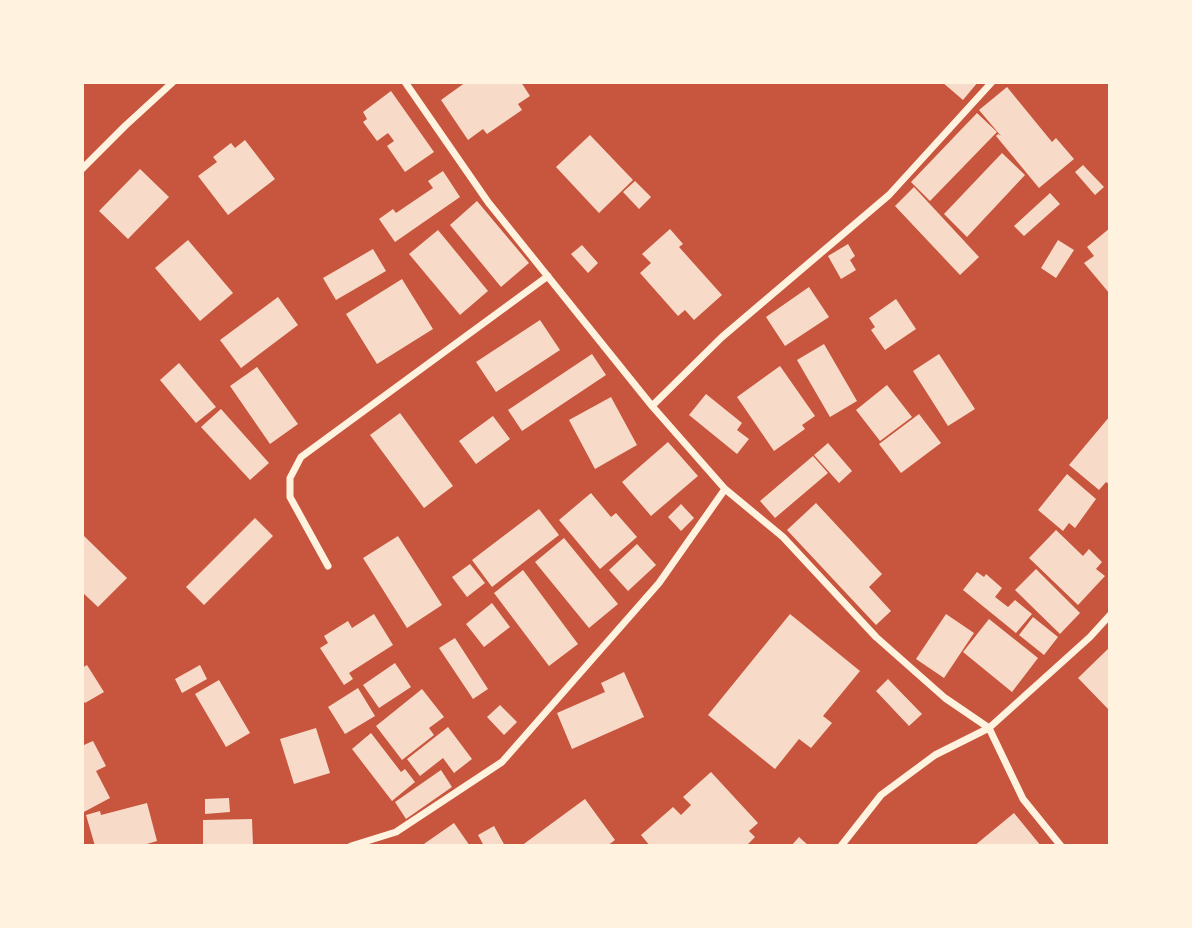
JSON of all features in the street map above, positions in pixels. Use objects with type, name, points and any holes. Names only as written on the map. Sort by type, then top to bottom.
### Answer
[{"type":"street","points":[[82,169],[173,82]]},
{"type":"street","points":[[405,82],[488,202],[652,406],[724,489],[783,537],[876,638],[945,698],[989,728],[1023,799],[1060,846]]},
{"type":"street","points":[[652,406],[722,337],[889,195],[992,82]]},
{"type":"street","points":[[328,566],[290,497],[290,478],[301,457],[548,276]]},
{"type":"street","points":[[351,846],[396,832],[502,762],[659,583],[724,489]]},
{"type":"street","points":[[841,846],[881,795],[935,755],[989,728],[1090,637],[1110,615]]},
{"type":"building","points":[[466,82],[521,82],[530,96],[518,104],[522,110],[487,134],[483,129],[468,140],[441,100]]},
{"type":"building","points":[[942,82],[978,82],[963,100]]},
{"type":"building","points":[[1007,87],[1052,142],[1056,138],[1074,159],[1039,188],[996,136],[1001,136],[979,110]]},
{"type":"building","points":[[391,91],[434,152],[405,172],[387,146],[394,141],[388,133],[377,141],[363,122],[367,119],[363,112]]},
{"type":"building","points":[[977,113],[997,132],[930,201],[911,182]]},
{"type":"building","points":[[590,135],[633,180],[599,213],[556,167]]},
{"type":"building","points":[[245,140],[275,179],[228,215],[198,176],[217,162],[213,157],[231,143],[235,148]]},
{"type":"building","points":[[1002,153],[1025,175],[967,237],[944,214]]},
{"type":"building","points":[[1083,165],[1104,187],[1095,195],[1075,172]]},
{"type":"building","points":[[140,169],[169,197],[128,239],[99,211]]},
{"type":"building","points":[[443,171],[460,197],[395,242],[379,219],[393,209],[396,213],[433,188],[428,181]]},
{"type":"building","points":[[635,181],[651,197],[639,209],[623,192]]},
{"type":"building","points":[[914,187],[979,257],[960,275],[895,206]]},
{"type":"building","points":[[1050,193],[1060,204],[1024,236],[1014,226]]},
{"type":"building","points":[[477,201],[529,263],[501,287],[450,225]]},
{"type":"building","points":[[1110,228],[1110,294],[1084,263],[1094,256],[1087,247]]},
{"type":"building","points":[[670,229],[683,244],[679,247],[722,295],[694,320],[685,310],[678,316],[640,273],[651,263],[642,254]]},
{"type":"building","points":[[438,230],[488,291],[460,315],[409,254]]},
{"type":"building","points":[[188,240],[233,293],[200,321],[155,268]]},
{"type":"building","points":[[1058,240],[1074,250],[1056,278],[1041,268]]},
{"type":"building","points":[[848,244],[855,256],[850,260],[856,270],[841,279],[828,256]]},
{"type":"building","points":[[582,245],[598,263],[588,273],[571,254]]},
{"type":"building","points":[[373,249],[386,271],[336,300],[323,278]]},
{"type":"building","points":[[402,279],[433,329],[377,364],[346,314]]},
{"type":"building","points":[[809,287],[829,317],[785,346],[766,317]]},
{"type":"building","points":[[278,297],[298,325],[241,368],[220,340]]},
{"type":"building","points":[[896,299],[916,329],[885,350],[871,330],[875,327],[869,318]]},
{"type":"building","points":[[540,320],[560,350],[496,392],[476,362]]},
{"type":"building","points":[[824,344],[857,401],[830,417],[797,360]]},
{"type":"building","points":[[592,354],[606,375],[522,431],[508,410]]},
{"type":"building","points":[[939,354],[975,409],[948,426],[913,371]]},
{"type":"building","points":[[179,363],[216,407],[196,423],[160,380]]},
{"type":"building","points":[[780,366],[815,416],[802,425],[805,429],[774,451],[737,397]]},
{"type":"building","points":[[257,367],[298,424],[270,444],[230,386]]},
{"type":"building","points":[[887,385],[912,417],[880,441],[856,410]]},
{"type":"building","points":[[706,394],[742,423],[737,430],[749,439],[737,454],[689,415]]},
{"type":"building","points":[[611,397],[637,445],[595,469],[569,420]]},
{"type":"building","points":[[221,409],[269,463],[250,480],[201,427]]},
{"type":"building","points":[[400,413],[453,486],[424,508],[370,435]]},
{"type":"building","points":[[919,414],[941,443],[901,473],[879,444]]},
{"type":"building","points":[[493,416],[510,439],[476,464],[459,441]]},
{"type":"building","points":[[1110,416],[1110,485],[1106,482],[1099,490],[1069,465]]},
{"type":"building","points":[[668,442],[698,476],[651,516],[622,482]]},
{"type":"building","points":[[828,443],[852,471],[839,483],[814,455]]},
{"type":"building","points":[[813,456],[828,473],[775,518],[760,501]]},
{"type":"building","points":[[1067,474],[1096,499],[1075,528],[1069,523],[1063,531],[1038,510]]},
{"type":"building","points":[[591,493],[611,517],[616,513],[637,537],[600,569],[559,520]]},
{"type":"building","points":[[816,503],[882,574],[869,587],[891,611],[876,625],[787,530]]},
{"type":"building","points":[[681,504],[694,518],[681,531],[668,517]]},
{"type":"building","points":[[539,509],[559,535],[492,587],[472,560]]},
{"type":"building","points":[[255,518],[273,536],[204,605],[186,587]]},
{"type":"building","points":[[1056,530],[1083,556],[1089,549],[1102,562],[1096,569],[1105,576],[1078,605],[1029,558]]},
{"type":"building","points":[[82,534],[127,578],[98,607],[82,592]]},
{"type":"building","points":[[398,536],[442,605],[407,628],[363,558]]},
{"type":"building","points":[[564,538],[618,604],[589,628],[535,562]]},
{"type":"building","points":[[637,544],[656,565],[628,591],[609,570]]},
{"type":"building","points":[[470,564],[485,583],[467,597],[452,577]]},
{"type":"building","points":[[1036,569],[1080,613],[1060,634],[1015,590]]},
{"type":"building","points":[[523,570],[578,644],[549,666],[494,593]]},
{"type":"building","points":[[977,572],[984,577],[986,574],[1002,588],[995,597],[1008,607],[1015,600],[1032,614],[1016,633],[963,590]]},
{"type":"building","points":[[492,603],[510,627],[484,647],[466,624]]},
{"type":"building","points":[[374,614],[393,645],[349,673],[353,679],[344,685],[320,648],[328,643],[324,636],[348,621],[352,628]]},
{"type":"building","points":[[790,614],[860,671],[823,716],[832,723],[811,748],[799,739],[775,769],[708,715]]},
{"type":"building","points":[[946,614],[974,633],[944,678],[916,659]]},
{"type":"building","points":[[1033,617],[1058,637],[1044,655],[1019,635]]},
{"type":"building","points":[[989,619],[1038,658],[1012,692],[963,652]]},
{"type":"building","points":[[455,638],[488,689],[473,699],[439,648]]},
{"type":"building","points":[[1110,647],[1110,711],[1078,678]]},
{"type":"building","points":[[395,663],[411,687],[379,708],[363,685]]},
{"type":"building","points":[[87,665],[104,692],[85,703],[82,699],[82,668]]},
{"type":"building","points":[[200,665],[207,679],[182,693],[175,679]]},
{"type":"building","points":[[624,672],[644,717],[572,749],[557,713],[605,692],[601,683]]},
{"type":"building","points":[[888,679],[922,714],[909,726],[876,691]]},
{"type":"building","points":[[219,680],[250,733],[226,747],[195,694]]},
{"type":"building","points":[[358,688],[375,716],[345,734],[328,707]]},
{"type":"building","points":[[422,689],[444,717],[429,728],[434,735],[402,760],[376,726]]},
{"type":"building","points":[[500,705],[517,722],[504,735],[487,717]]},
{"type":"building","points":[[448,727],[472,759],[454,773],[443,758],[420,776],[407,759]]},
{"type":"building","points":[[316,728],[330,773],[294,784],[280,739]]},
{"type":"building","points":[[371,733],[401,772],[405,769],[415,782],[392,801],[352,749]]},
{"type":"building","points":[[82,741],[84,745],[93,741],[106,766],[96,771],[110,798],[82,813]]},
{"type":"building","points":[[441,770],[452,787],[406,819],[395,802]]},
{"type":"building","points":[[711,772],[758,823],[749,831],[755,837],[746,846],[650,846],[641,835],[673,807],[681,815],[691,805],[683,797]]},
{"type":"building","points":[[229,798],[230,812],[205,814],[205,799]]},
{"type":"building","points":[[585,799],[615,840],[607,846],[521,846]]},
{"type":"building","points":[[147,803],[157,841],[140,846],[95,846],[86,815],[100,811],[101,815]]},
{"type":"building","points":[[1014,813],[1041,846],[974,846]]},
{"type":"building","points":[[252,819],[253,846],[203,846],[203,820]]},
{"type":"building","points":[[454,823],[470,846],[421,846]]},
{"type":"building","points":[[494,826],[505,846],[484,846],[478,835]]},
{"type":"building","points":[[799,837],[809,846],[791,846]]}]
